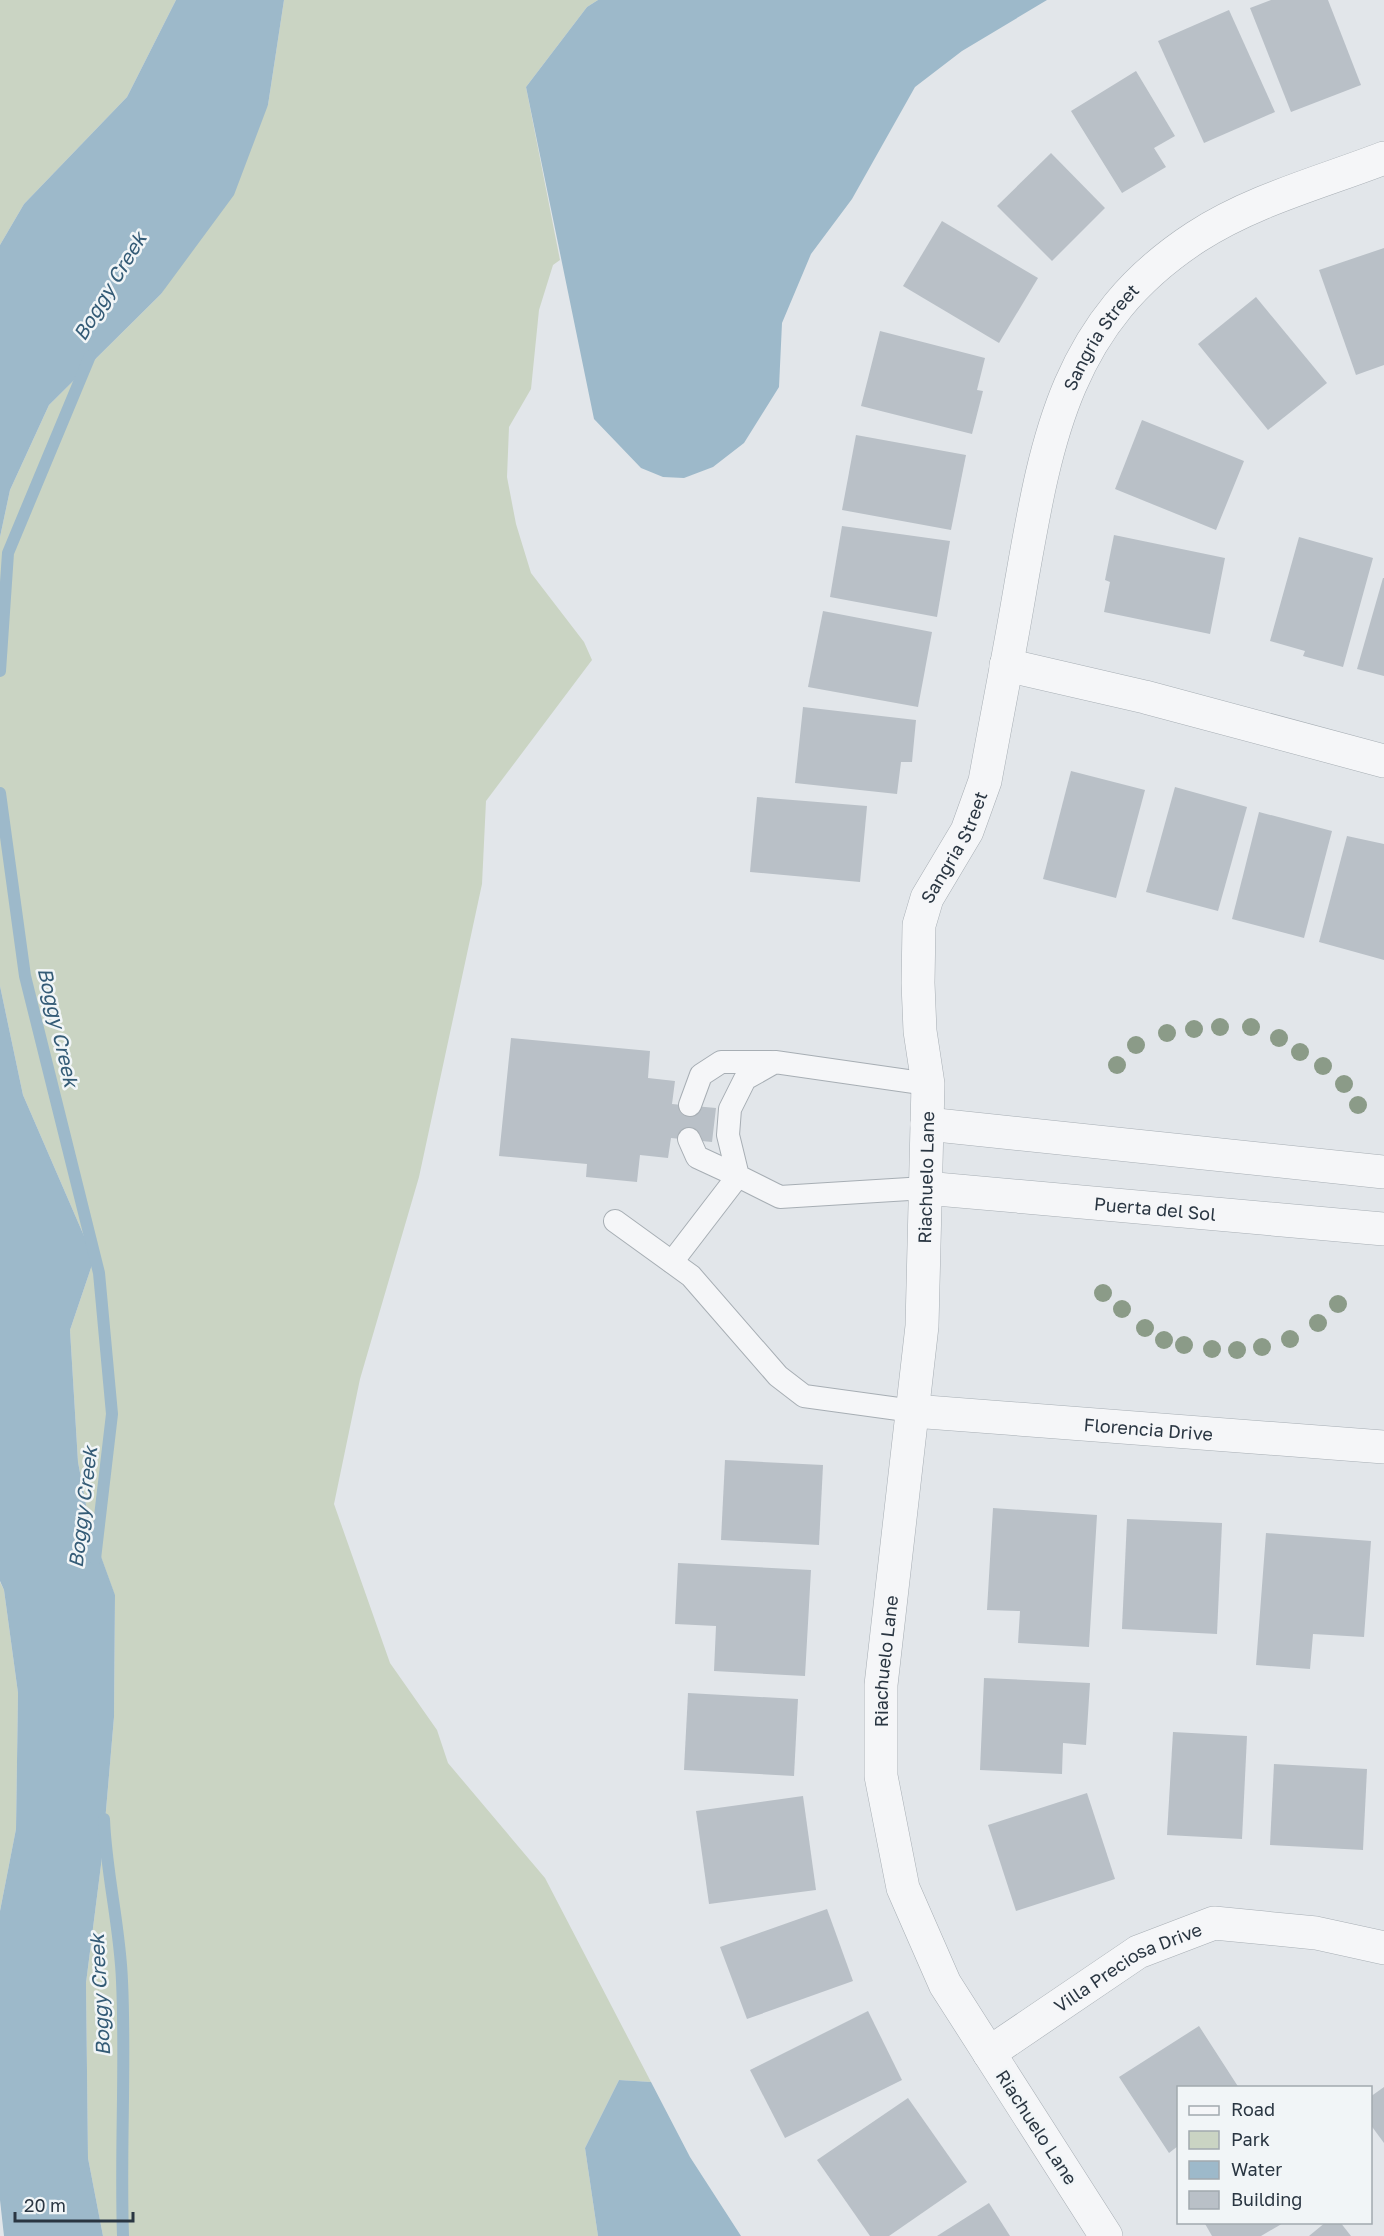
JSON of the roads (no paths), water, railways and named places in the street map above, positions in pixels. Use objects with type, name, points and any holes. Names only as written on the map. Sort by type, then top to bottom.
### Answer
[{"type":"street","name":"Sangria Street","points":[[920,1031],[919,925],[927,898],[967,831],[985,781],[1046,450],[1068,386],[1102,327],[1146,278],[1172,254],[1198,236],[1256,207],[1384,158]]},
{"type":"street","points":[[1006,665],[1145,697],[1384,761]]},
{"type":"street","name":"Riachuelo Lane","points":[[920,1031],[928,1084],[922,1326],[881,1685],[881,1776],[903,1888],[945,1984],[1106,2236]]},
{"type":"street","points":[[927,1124],[1384,1172]]},
{"type":"street","name":"Puerta del Sol","points":[[925,1188],[1384,1229]]},
{"type":"street","name":"Florencia Drive","points":[[913,1411],[1384,1447]]},
{"type":"street","name":"Villa Preciosa Drive","points":[[989,2053],[1138,1952],[1214,1923],[1316,1933],[1384,1947]]},
{"type":"lane","points":[[690,1105],[701,1075],[721,1062],[776,1062],[928,1084]]},
{"type":"lane","points":[[738,1176],[728,1135],[729,1109],[745,1079],[776,1062]]},
{"type":"lane","points":[[689,1139],[697,1157],[780,1197],[925,1188]]},
{"type":"lane","points":[[672,1262],[738,1176]]},
{"type":"lane","points":[[615,1221],[691,1276],[778,1376],[804,1396],[913,1411]]},
{"type":"water","points":[[176,0],[284,0],[268,105],[234,195],[161,294],[49,405],[10,490],[0,537],[0,245],[24,204],[127,97]]},
{"type":"water","points":[[598,0],[1047,0],[962,51],[915,87],[852,199],[811,254],[782,323],[779,387],[744,443],[713,467],[684,478],[663,477],[641,468],[594,419],[526,87],[587,7]]},
{"type":"water","points":[[0,986],[23,1095],[94,1259],[70,1330],[78,1462],[90,1526],[115,1595],[114,1717],[102,1857],[86,1983],[88,2158],[103,2236],[4,2236],[0,2200],[0,1911],[16,1829],[18,1693],[4,1590],[0,1581]]},
{"type":"water","points":[[619,2080],[651,2082],[690,2157],[741,2236],[598,2236],[585,2148]]},
{"type":"waterway","name":"Boggy Creek","points":[[0,671],[8,553],[90,356]]},
{"type":"waterway","name":"Boggy Creek","points":[[0,793],[25,976],[99,1273],[112,1414],[95,1559]]},
{"type":"waterway","name":"Boggy Creek","points":[[104,1819],[122,1981],[123,2236]]}]
